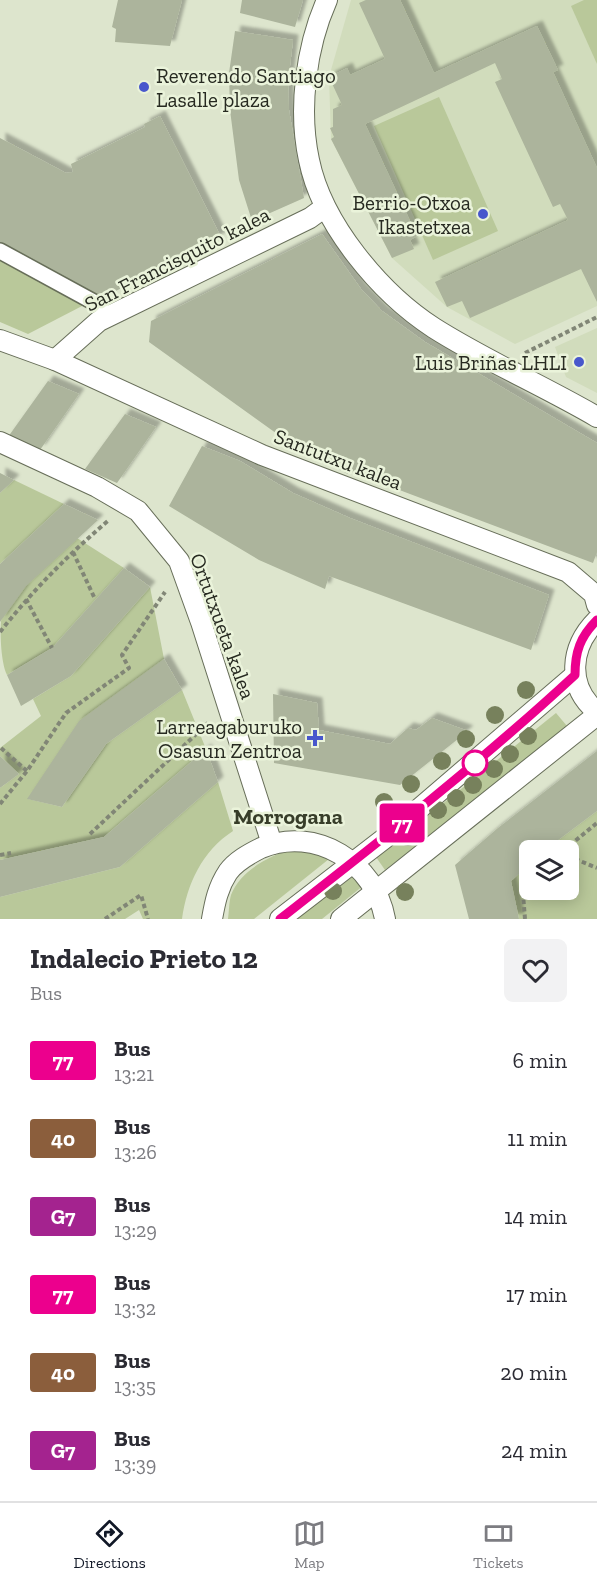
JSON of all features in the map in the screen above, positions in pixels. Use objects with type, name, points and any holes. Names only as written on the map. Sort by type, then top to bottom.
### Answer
[{"type":"street","points":[[327,0],[311,45],[306,111],[309,160],[325,207],[363,264],[400,301],[433,327],[597,417]]},
{"type":"street","name":"San Francisquito kalea","points":[[55,360],[99,321],[309,218],[325,207]]},
{"type":"street","points":[[0,250],[101,306]]},
{"type":"street","name":"Santutxu kalea","points":[[0,340],[55,360],[262,455],[568,572],[594,594],[597,605]]},
{"type":"street","name":"Ortutxueta kalea","points":[[0,442],[97,486],[138,511],[179,561],[201,622],[272,844]]},
{"type":"street","points":[[341,919],[597,714],[583,697],[575,675],[575,658],[580,642],[597,620]]},
{"type":"street","points":[[280,919],[472,765],[575,675]]},
{"type":"street","points":[[212,919],[217,892],[229,870],[247,855],[272,844],[291,841],[316,843],[336,849],[353,862],[377,891],[382,901],[385,919]]},
{"type":"path","points":[[520,356],[597,317]]},
{"type":"path","points":[[0,632],[26,599],[73,552],[110,520]]},
{"type":"path","points":[[73,552],[95,599]]},
{"type":"path","points":[[0,804],[27,771],[66,713],[129,668],[122,655],[165,592]]},
{"type":"path","points":[[26,599],[52,648]]},
{"type":"path","points":[[90,834],[208,723]]},
{"type":"path","points":[[1,748],[27,771]]},
{"type":"path","points":[[576,840],[597,823]]},
{"type":"path","points":[[0,855],[11,853]]},
{"type":"path","points":[[579,861],[597,868]]},
{"type":"path","points":[[105,919],[141,895],[148,919]]},
{"type":"path","points":[[523,900],[525,919]]},
{"type":"shaded area","name":"Berrio-Otxoa Ikastetxea","points":[[351,0],[597,0],[597,306],[515,344],[447,307],[392,258],[331,139],[329,77]]},
{"type":"shaded area","points":[[584,0],[597,0],[597,64],[571,6]]},
{"type":"shaded area","points":[[439,97],[498,231],[433,260],[374,126]]},
{"type":"shaded area","points":[[0,259],[84,305],[28,334],[0,322]]},
{"type":"shaded area","name":"Luis Briñas LHLI","points":[[597,328],[597,393],[566,377],[555,347]]},
{"type":"shaded area","points":[[14,480],[64,504],[0,564],[0,493]]},
{"type":"shaded area","points":[[77,538],[124,568],[52,648],[7,675],[2,656],[1,621],[25,586]]},
{"type":"shaded area","points":[[150,587],[164,659],[28,799],[62,807],[106,744],[182,690],[206,749],[104,837],[0,860],[0,788],[19,774],[0,756],[0,748],[41,716],[33,699],[71,676]]},
{"type":"shaded area","points":[[556,713],[567,726],[385,870],[376,857]]},
{"type":"shaded area","points":[[218,782],[233,831],[213,848],[198,869],[188,893],[182,919],[143,919],[139,910],[125,919],[0,919],[0,897],[120,867]]},
{"type":"shaded area","points":[[597,811],[597,919],[519,919],[511,881],[519,873],[519,900],[579,900],[579,840],[558,840]]},
{"type":"shaded area","points":[[292,849],[334,855],[254,919],[228,919],[231,895],[242,878],[265,860]]},
{"type":"shaded area","points":[[355,875],[364,885],[322,919],[296,919]]},
{"type":"building","points":[[118,0],[182,0],[170,46],[115,42],[116,29],[112,27]]},
{"type":"building","points":[[242,0],[303,0],[295,27],[240,13]]},
{"type":"building","points":[[366,0],[400,0],[434,73],[537,26],[558,70],[553,72],[597,168],[597,302],[581,269],[470,318],[462,301],[447,307],[435,282],[568,220],[560,204],[553,207],[495,82],[502,79],[495,63],[365,124],[417,236],[410,240],[414,249],[392,258],[331,139],[334,137],[330,128],[333,127],[333,109],[342,105],[329,77],[347,68],[350,75],[385,59],[359,3]]},
{"type":"building","points":[[235,31],[293,40],[288,83],[289,110],[304,198],[252,221],[239,180],[230,110],[229,73]]},
{"type":"building","points":[[160,116],[221,237],[108,295],[84,295],[36,261],[0,243],[0,138],[66,173],[73,172],[71,164],[145,127],[144,124]]},
{"type":"building","points":[[322,234],[361,289],[382,311],[425,342],[597,443],[597,552],[593,563],[349,471],[348,474],[280,440],[280,436],[149,342],[151,321]]},
{"type":"building","points":[[48,381],[79,394],[40,450],[8,437]]},
{"type":"building","points":[[125,414],[156,427],[117,483],[85,469]]},
{"type":"building","points":[[202,446],[240,461],[293,493],[350,518],[549,595],[531,650],[329,576],[325,589],[259,560],[169,506]]},
{"type":"building","points":[[0,473],[14,480],[0,493]]},
{"type":"building","points":[[64,504],[98,520],[26,586],[0,622],[0,564]]},
{"type":"building","points":[[124,568],[150,587],[71,676],[21,706],[7,675],[52,648]]},
{"type":"building","points":[[164,659],[182,690],[106,744],[62,807],[27,799],[79,721]]},
{"type":"building","name":"Larreagaburuko Osasun Zentroa","points":[[273,694],[317,703],[319,730],[390,744],[408,728],[416,730],[432,718],[468,731],[400,785],[274,763]]},
{"type":"building","points":[[206,749],[218,782],[120,867],[0,897],[0,860],[104,837]]},
{"type":"building","points":[[597,751],[597,811],[558,840],[519,840],[519,874],[511,881],[519,919],[469,919],[455,865],[498,828]]},
{"type":"building","points":[[0,756],[19,774],[0,788]]},
{"type":"bus line","name":"77","points":[[280,919],[385,838],[575,675],[575,658],[580,642],[597,620]]},
{"type":"place","name":"Reverendo Santiago Lasalle plaza","points":[[144,87]]},
{"type":"place","name":"Berrio-Otxoa Ikastetxea","points":[[483,214]]},
{"type":"place","name":"Luis Briñas LHLI","points":[[579,362]]},
{"type":"place","name":"Larreagaburuko Osasun Zentroa","points":[[315,738]]},
{"type":"district","name":"Morrogana","points":[[288,816]]}]
